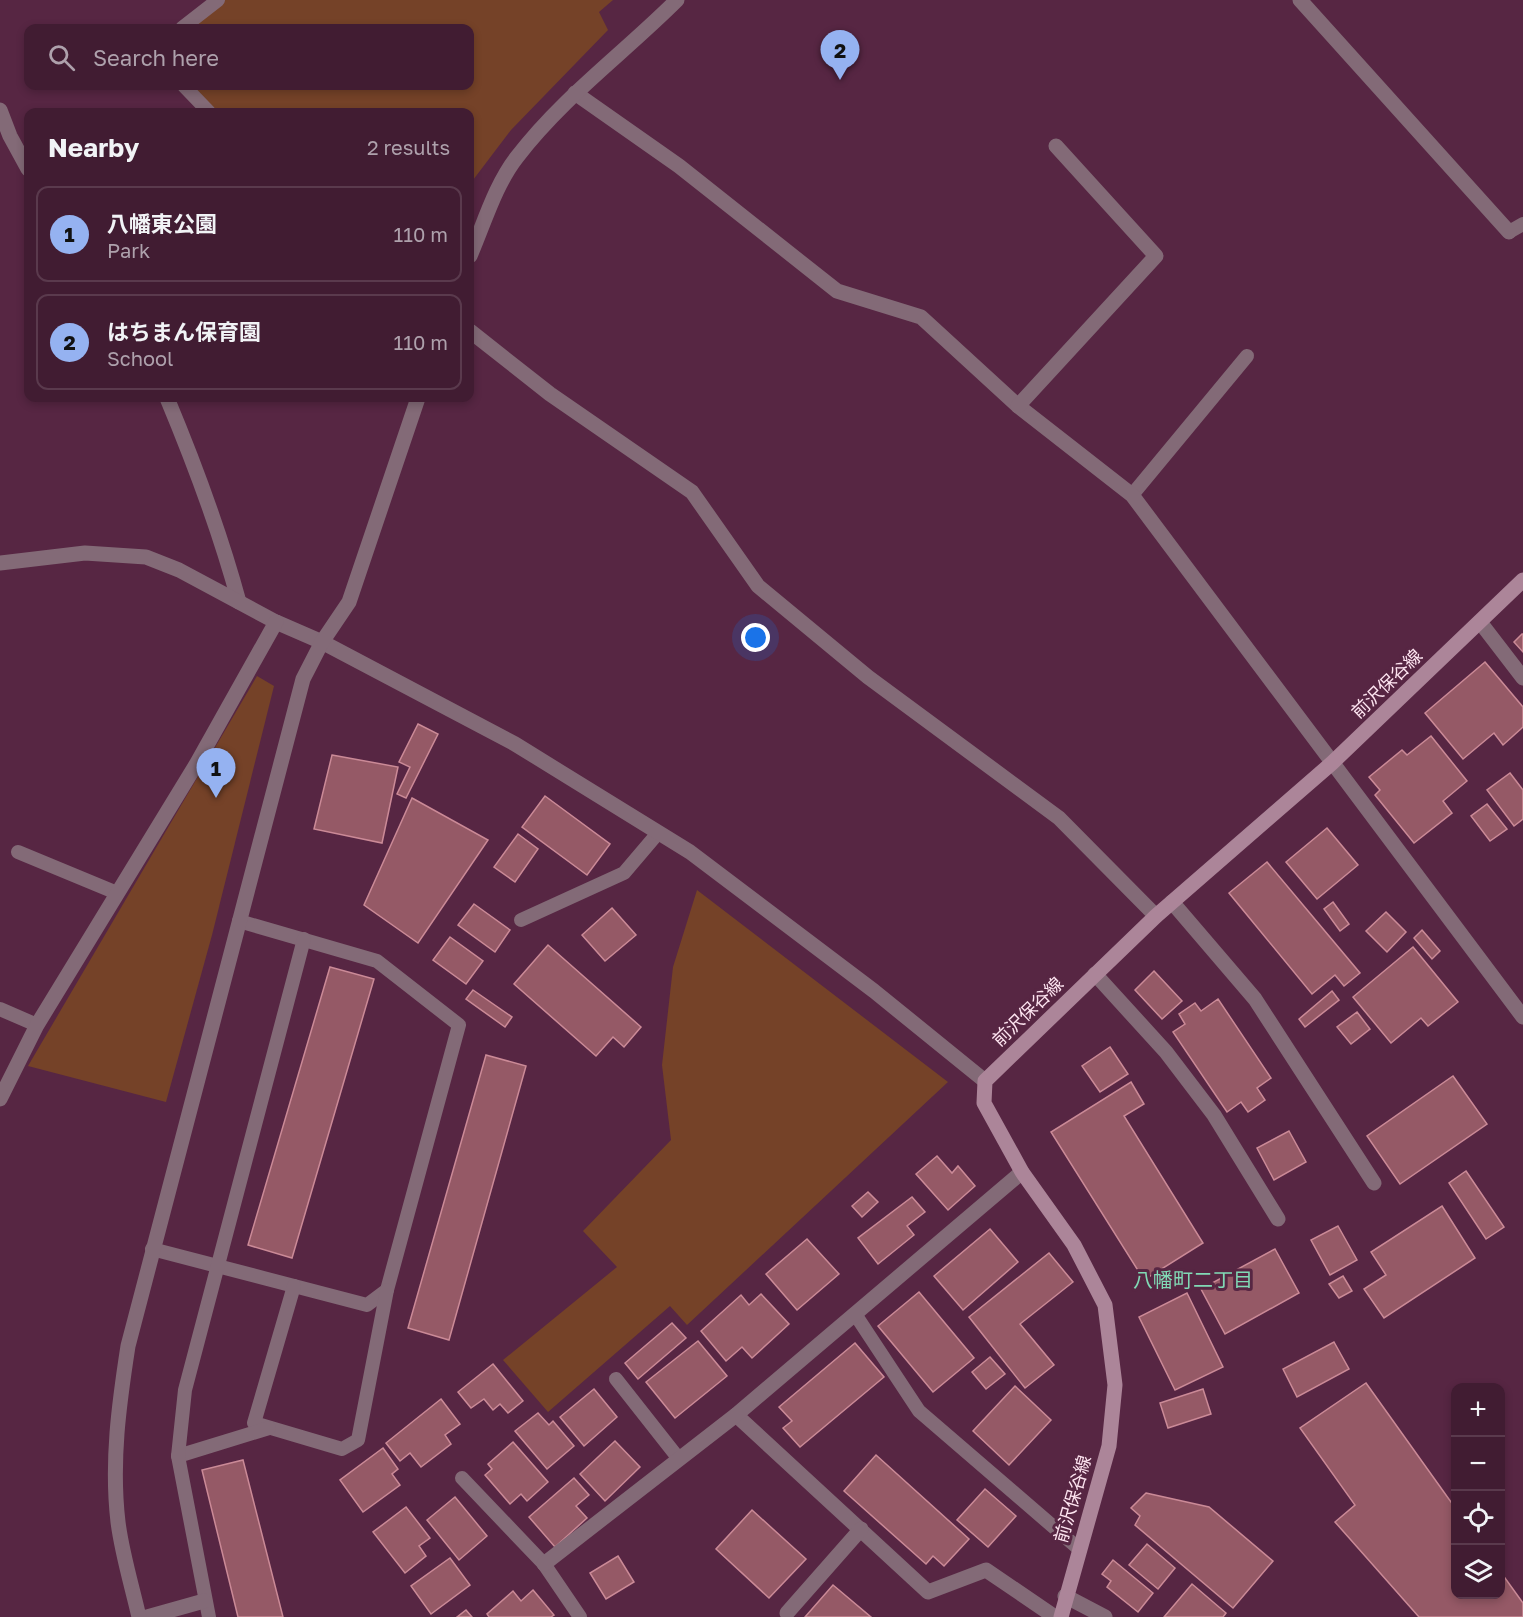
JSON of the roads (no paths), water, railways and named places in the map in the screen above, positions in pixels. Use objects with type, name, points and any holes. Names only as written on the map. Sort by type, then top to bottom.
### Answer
[{"type":"main road","name":"前沢保谷線","points":[[1061,1617],[1078,1548],[1109,1446],[1115,1385],[1105,1305],[1074,1245],[1022,1172],[984,1103],[985,1081],[1156,916],[1332,763],[1523,580]]},
{"type":"street","points":[[1300,0],[1509,232]]},
{"type":"street","points":[[474,247],[501,184],[516,158],[575,93],[672,2]]},
{"type":"street","points":[[575,93],[679,166],[837,291],[921,317],[1018,406],[1132,495],[1523,1017]]},
{"type":"street","points":[[0,110],[10,136],[24,162]]},
{"type":"street","points":[[1018,406],[1156,256],[1056,146]]},
{"type":"street","points":[[474,334],[550,394],[692,492],[758,586],[868,677],[1059,818],[1156,916]]},
{"type":"street","points":[[169,402],[224,544],[239,602]]},
{"type":"street","points":[[139,1617],[118,1522],[115,1454],[128,1346],[303,679],[322,642],[349,602],[417,402]]},
{"type":"street","points":[[2,565],[85,553],[146,557],[179,570],[276,622],[322,642],[515,744],[690,852],[874,991],[985,1081]]},
{"type":"street","points":[[0,1099],[37,1025],[200,758],[276,622]]},
{"type":"street","points":[[1480,622],[1523,678]]},
{"type":"street","points":[[1172,902],[1255,999],[1374,1184]]},
{"type":"street","points":[[1095,975],[1166,1052],[1214,1115],[1278,1219]]},
{"type":"street","points":[[544,1564],[736,1415],[1022,1172]]},
{"type":"street","points":[[736,1415],[928,1592],[986,1570],[1055,1617]]},
{"type":"street","points":[[787,1613],[861,1529]]},
{"type":"street","points":[[1065,1596],[1105,1617]]},
{"type":"street","points":[[147,1617],[204,1601]]},
{"type":"lane","points":[[187,24],[218,0]]},
{"type":"lane","points":[[188,90],[205,108]]},
{"type":"lane","points":[[1509,232],[1523,224]]},
{"type":"lane","points":[[1132,495],[1247,356]]},
{"type":"lane","points":[[521,920],[624,873],[658,833]]},
{"type":"lane","points":[[18,852],[117,893]]},
{"type":"lane","points":[[239,921],[377,960],[459,1024],[387,1290],[358,1440],[342,1449],[254,1423],[294,1286]]},
{"type":"lane","points":[[209,1617],[204,1601],[178,1456],[184,1390],[304,939]]},
{"type":"lane","points":[[0,1009],[37,1025]]},
{"type":"lane","points":[[152,1249],[367,1305],[387,1290]]},
{"type":"lane","points":[[855,1314],[919,1411],[1078,1548]]},
{"type":"lane","points":[[616,1379],[679,1459]]},
{"type":"lane","points":[[178,1456],[269,1428]]},
{"type":"lane","points":[[462,1478],[544,1564],[580,1617]]},
{"type":"place","name":"はちまん保育園","points":[[840,80]]},
{"type":"place","name":"八幡東公園","points":[[216,798]]},
{"type":"district","name":"八幡町二丁目","points":[[1193,1280]]}]
